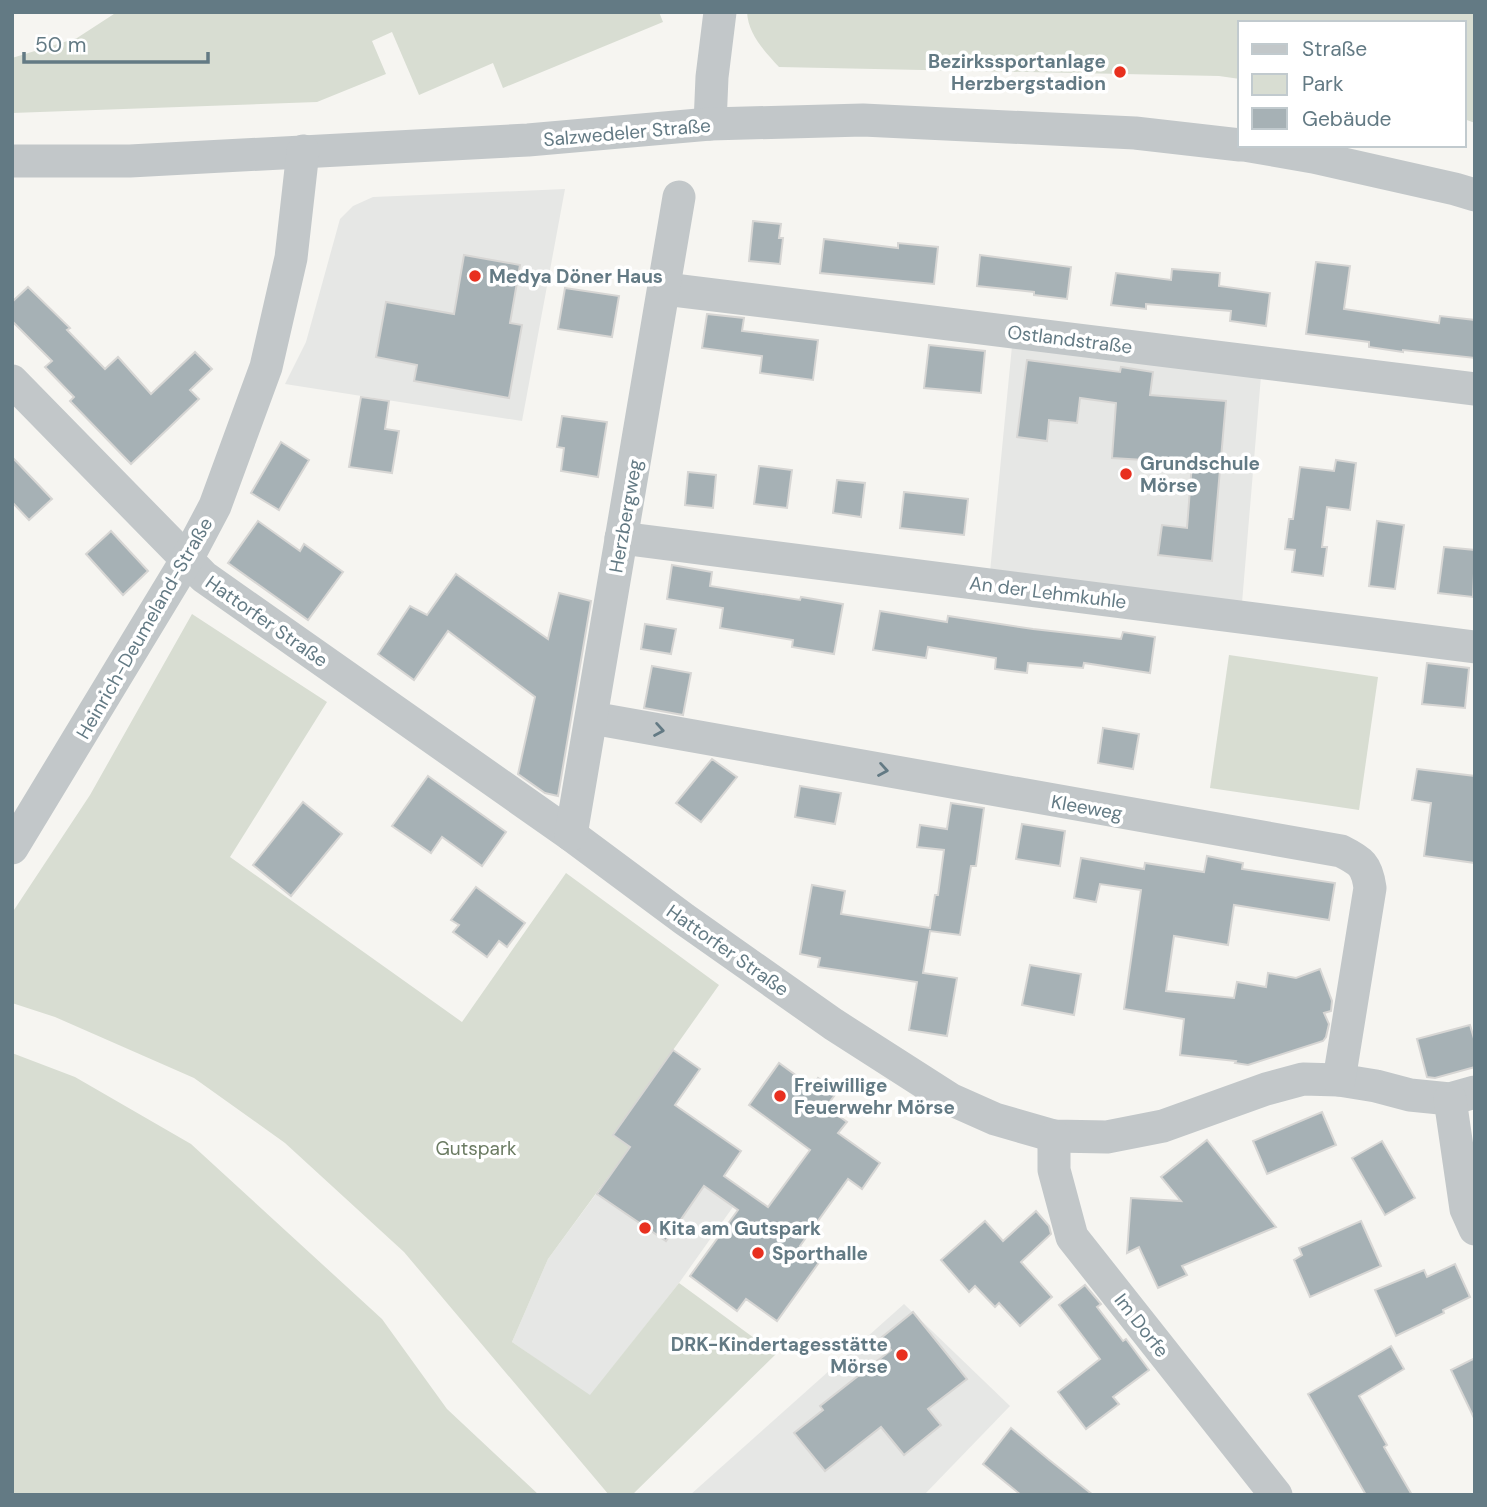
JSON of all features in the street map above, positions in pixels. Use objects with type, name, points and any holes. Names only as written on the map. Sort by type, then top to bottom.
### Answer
[{"type":"street","points":[[710,124],[712,76],[720,12]]},
{"type":"street","name":"Salzwedeler Straße","points":[[12,161],[130,161],[528,140],[710,124],[863,120],[1135,132],[1238,145]]},
{"type":"street","name":"Salzwedeler Straße","points":[[1254,147],[1313,157],[1475,195]]},
{"type":"street","name":"Heinrich-Deumeland-Straße","points":[[12,848],[187,559],[215,506],[266,366],[291,258],[303,150]]},
{"type":"street","name":"Herzbergweg","points":[[571,835],[679,197]]},
{"type":"street","name":"Ostlandstraße","points":[[665,289],[1475,389]]},
{"type":"street","name":"Hattorfer Straße","points":[[12,381],[204,576],[571,835],[832,1024],[950,1099],[995,1119],[1054,1136],[1107,1137],[1163,1126],[1266,1089],[1303,1079],[1339,1080],[1376,1086],[1410,1096],[1462,1096],[1466,1209],[1475,1229]]},
{"type":"street","name":"An der Lehmkuhle","points":[[621,538],[1475,647]]},
{"type":"street","name":"Kleeweg","points":[[592,718],[1341,851],[1359,860],[1368,873],[1370,888],[1339,1080]]},
{"type":"street","name":"Im Dorfe","points":[[1054,1136],[1054,1170],[1072,1237],[1276,1495]]},
{"type":"shaded area","points":[[565,189],[522,421],[285,384],[306,342],[340,219],[353,206],[373,197]]},
{"type":"shaded area","name":"Grundschule Mörse","points":[[1012,346],[1261,376],[1242,603],[990,572]]},
{"type":"shaded area","name":"Kita am Gutspark","points":[[673,1050],[700,1069],[676,1105],[741,1151],[718,1184],[740,1197],[679,1283],[590,1396],[512,1342],[548,1259],[630,1148],[613,1135]]},
{"type":"shaded area","name":"DRK-Kindertagesstätte Mörse","points":[[904,1304],[1010,1406],[924,1495],[690,1495]]},
{"type":"green space","points":[[117,12],[659,12],[663,22],[503,88],[493,63],[419,95],[392,32],[372,41],[386,74],[317,102],[12,113],[12,58],[77,38]]},
{"type":"green space","name":"Bezirkssportanlage Herzbergstadion","points":[[747,12],[1475,12],[1475,123],[1466,120],[1466,21],[1238,21],[1238,79],[1219,76],[779,67],[763,49],[748,20]]},
{"type":"green space","name":"Gutspark","points":[[192,614],[327,702],[230,857],[462,1022],[566,873],[719,985],[613,1135],[630,1147],[548,1259],[512,1342],[590,1395],[679,1283],[776,1354],[632,1495],[609,1495],[404,1252],[285,1143],[194,1078],[55,1017],[12,1003],[12,913],[90,795]]},
{"type":"green space","points":[[1229,655],[1378,677],[1359,810],[1210,788]]},
{"type":"green space","points":[[12,1053],[75,1077],[191,1144],[382,1319],[447,1409],[539,1495],[12,1495]]},
{"type":"building","points":[[753,221],[781,224],[779,238],[783,238],[780,264],[749,261]]},
{"type":"building","points":[[824,239],[898,248],[898,243],[938,247],[934,284],[820,273]]},
{"type":"building","points":[[464,255],[520,265],[510,323],[522,325],[509,398],[414,381],[417,365],[376,357],[386,302],[454,314]]},
{"type":"building","points":[[980,255],[1071,267],[1067,299],[1034,295],[1034,292],[977,286]]},
{"type":"building","points":[[1316,262],[1350,266],[1344,309],[1439,323],[1440,316],[1475,320],[1475,358],[1403,352],[1369,347],[1369,342],[1306,334]]},
{"type":"building","points":[[1172,269],[1220,273],[1219,286],[1270,293],[1266,326],[1230,321],[1231,311],[1146,304],[1146,309],[1111,305],[1116,273],[1171,280]]},
{"type":"building","points":[[28,287],[70,328],[67,330],[105,369],[118,357],[151,394],[195,352],[212,369],[190,390],[199,399],[131,464],[70,401],[74,397],[45,367],[52,361],[12,321],[12,302]]},
{"type":"building","points":[[565,288],[619,296],[612,337],[558,329]]},
{"type":"building","points":[[707,314],[744,318],[742,331],[818,340],[813,380],[760,373],[762,356],[702,348]]},
{"type":"building","points":[[929,345],[985,351],[981,393],[924,388]]},
{"type":"building","points":[[1027,360],[1120,372],[1121,367],[1153,372],[1150,395],[1226,401],[1212,561],[1158,555],[1162,525],[1187,528],[1192,463],[1112,458],[1116,403],[1080,398],[1077,423],[1049,420],[1047,441],[1017,437]]},
{"type":"building","points":[[361,397],[389,401],[385,429],[399,431],[392,473],[349,467]]},
{"type":"building","points":[[562,416],[607,422],[598,477],[561,471],[564,448],[557,447]]},
{"type":"building","points":[[281,442],[309,460],[279,510],[251,493]]},
{"type":"building","points":[[12,457],[52,499],[29,520],[12,502]]},
{"type":"building","points":[[1336,460],[1356,463],[1350,510],[1327,507],[1322,547],[1327,547],[1323,576],[1292,572],[1295,550],[1285,549],[1289,519],[1293,519],[1300,467],[1334,471]]},
{"type":"building","points":[[759,466],[792,470],[787,508],[754,504]]},
{"type":"building","points":[[688,472],[716,475],[713,508],[685,505]]},
{"type":"building","points":[[837,480],[865,483],[861,517],[833,513]]},
{"type":"building","points":[[904,492],[968,499],[964,535],[900,528]]},
{"type":"building","points":[[258,521],[300,551],[304,544],[343,572],[308,620],[228,563]]},
{"type":"building","points":[[1377,521],[1404,525],[1395,589],[1369,586]]},
{"type":"building","points":[[111,531],[148,571],[123,595],[86,554]]},
{"type":"building","points":[[1444,547],[1475,550],[1473,597],[1438,593]]},
{"type":"building","points":[[672,565],[712,572],[710,586],[843,604],[834,654],[792,647],[793,640],[720,628],[723,608],[667,599]]},
{"type":"building","points":[[456,574],[548,639],[559,593],[591,601],[558,796],[545,793],[518,774],[535,697],[448,631],[414,680],[378,654],[410,606],[427,615]]},
{"type":"building","points":[[880,611],[947,622],[948,616],[1121,639],[1123,632],[1155,637],[1150,673],[1084,663],[1083,668],[1028,663],[1027,673],[995,669],[996,658],[928,647],[926,658],[873,650]]},
{"type":"building","points":[[645,624],[676,629],[671,654],[641,649]]},
{"type":"building","points":[[1427,663],[1469,668],[1465,708],[1422,704]]},
{"type":"building","points":[[652,666],[691,673],[683,715],[644,708]]},
{"type":"building","points":[[1103,728],[1139,734],[1133,769],[1098,763]]},
{"type":"building","points":[[712,759],[737,777],[701,822],[676,803]]},
{"type":"building","points":[[1417,769],[1475,776],[1475,863],[1424,856],[1431,803],[1412,800]]},
{"type":"building","points":[[428,776],[506,832],[482,866],[442,837],[431,853],[392,826]]},
{"type":"building","points":[[800,786],[841,793],[835,824],[795,817]]},
{"type":"building","points":[[303,802],[342,834],[291,896],[253,865]]},
{"type":"building","points":[[951,803],[984,808],[976,866],[971,866],[960,935],[930,931],[923,973],[957,978],[947,1036],[909,1030],[917,982],[818,967],[820,958],[800,954],[812,885],[845,891],[841,914],[930,928],[944,850],[917,847],[920,825],[947,829]]},
{"type":"building","points":[[1022,824],[1065,831],[1060,866],[1016,859]]},
{"type":"building","points":[[1207,856],[1243,863],[1242,869],[1335,883],[1329,920],[1234,905],[1228,945],[1174,936],[1166,991],[1234,998],[1237,982],[1266,987],[1268,973],[1296,978],[1320,969],[1332,1001],[1331,1011],[1324,1013],[1329,1024],[1323,1041],[1248,1065],[1235,1063],[1236,1061],[1180,1055],[1184,1019],[1124,1009],[1141,890],[1100,884],[1096,902],[1074,898],[1081,858],[1144,869],[1145,863],[1204,872]]},
{"type":"building","points":[[476,887],[525,923],[507,947],[499,941],[487,957],[453,932],[459,925],[451,920]]},
{"type":"building","points":[[1030,965],[1081,974],[1074,1015],[1022,1005]]},
{"type":"building","points":[[1470,1025],[1475,1042],[1475,1067],[1435,1078],[1427,1077],[1417,1039]]},
{"type":"building","points":[[673,1050],[700,1069],[675,1105],[741,1151],[724,1176],[768,1207],[810,1150],[749,1105],[779,1063],[812,1087],[818,1078],[837,1092],[826,1107],[847,1122],[838,1133],[880,1163],[862,1189],[848,1179],[800,1246],[820,1261],[777,1321],[746,1299],[737,1311],[690,1276],[738,1210],[704,1186],[666,1241],[597,1194],[630,1147],[613,1135]]},
{"type":"building","points":[[1322,1112],[1336,1145],[1267,1174],[1253,1141]]},
{"type":"building","points":[[1207,1140],[1276,1227],[1182,1266],[1187,1275],[1158,1288],[1139,1247],[1127,1253],[1131,1198],[1181,1201],[1161,1177]]},
{"type":"building","points":[[1382,1141],[1415,1198],[1385,1215],[1352,1158]]},
{"type":"building","points":[[1036,1211],[1049,1226],[1051,1234],[1021,1262],[1052,1297],[1020,1326],[999,1303],[995,1307],[975,1286],[969,1292],[941,1260],[985,1221],[1003,1241]]},
{"type":"building","points":[[1361,1221],[1381,1266],[1310,1297],[1294,1260],[1302,1255],[1299,1248]]},
{"type":"building","points":[[1455,1264],[1470,1297],[1396,1336],[1375,1290],[1424,1270],[1427,1277]]},
{"type":"building","points":[[1085,1285],[1101,1304],[1097,1307],[1149,1370],[1113,1397],[1119,1404],[1086,1429],[1058,1392],[1100,1359],[1059,1305]]},
{"type":"building","points":[[913,1312],[967,1379],[928,1409],[941,1425],[904,1455],[881,1427],[825,1471],[794,1433],[823,1410],[820,1406],[891,1350],[881,1338]]},
{"type":"building","points":[[1391,1346],[1404,1369],[1359,1396],[1412,1495],[1366,1495],[1308,1394]]},
{"type":"building","points":[[1475,1358],[1475,1420],[1451,1370]]},
{"type":"building","points":[[1011,1428],[1093,1495],[1021,1495],[983,1464]]},
{"type":"place","name":"Bezirkssportanlage Herzbergstadion","points":[[1120,72]]},
{"type":"place","name":"Medya Döner Haus","points":[[475,276]]},
{"type":"place","name":"Grundschule Mörse","points":[[1126,474]]},
{"type":"place","name":"Freiwillige Feuerwehr Mörse","points":[[780,1096]]},
{"type":"place","name":"Kita am Gutspark","points":[[645,1228]]},
{"type":"place","name":"Sporthalle","points":[[758,1253]]},
{"type":"place","name":"DRK-Kindertagesstätte Mörse","points":[[902,1355]]}]
